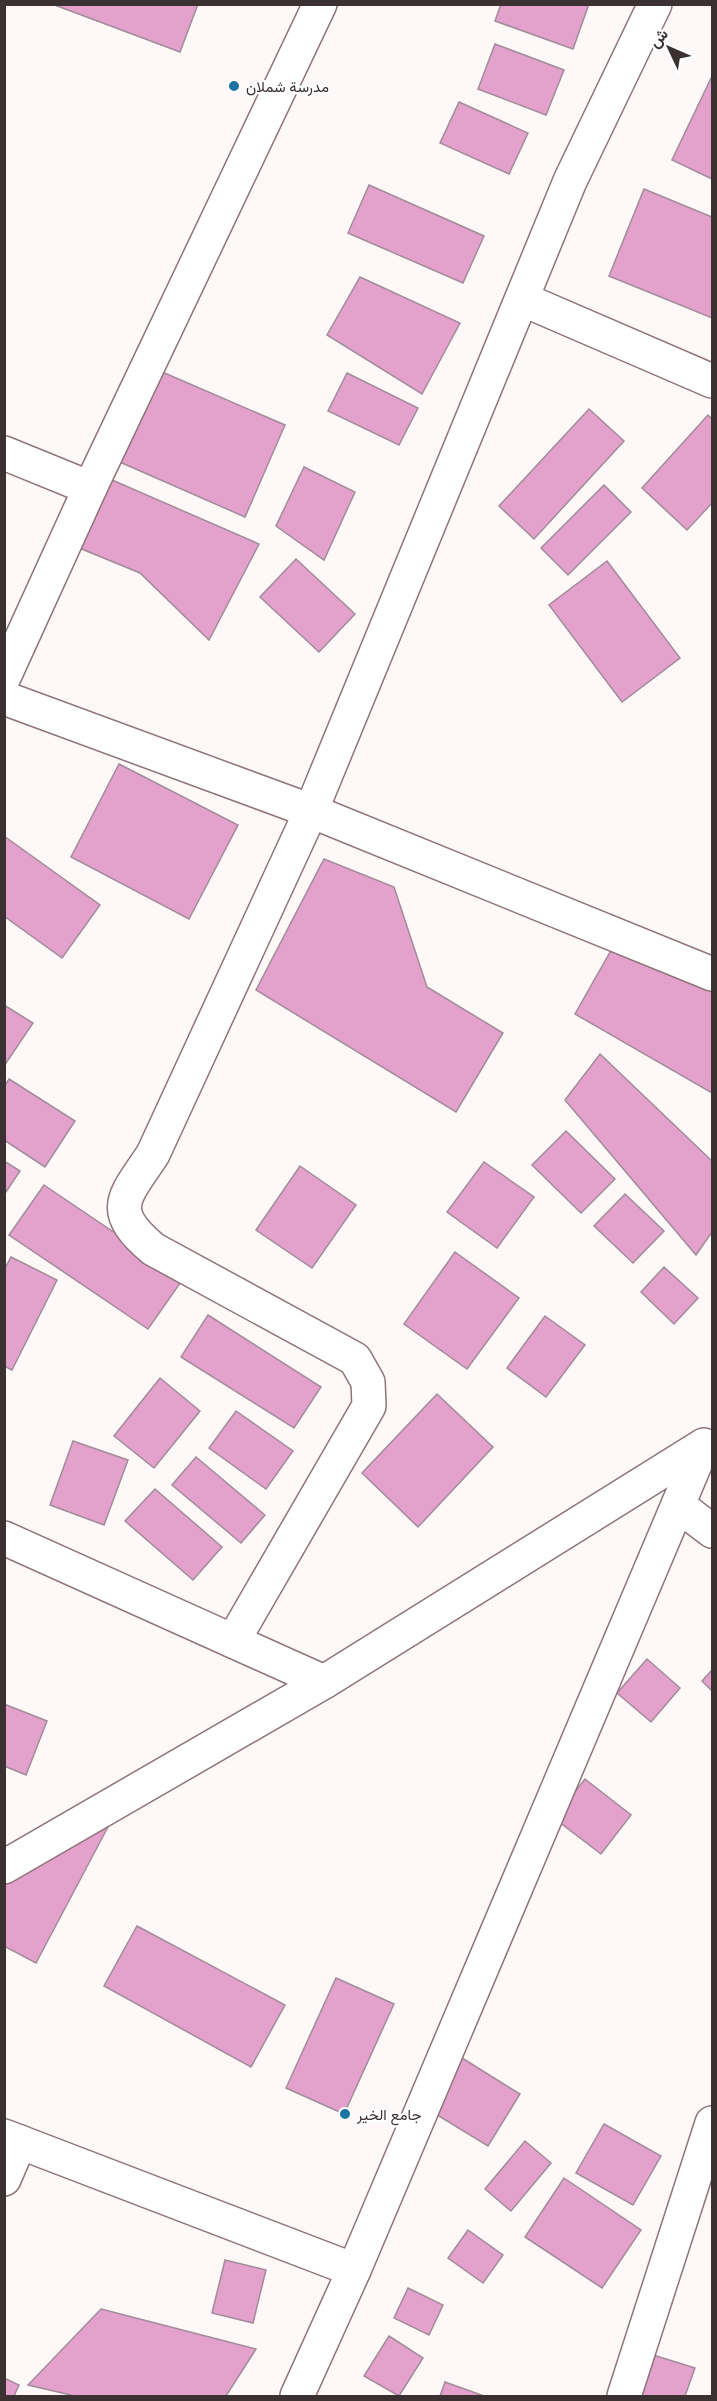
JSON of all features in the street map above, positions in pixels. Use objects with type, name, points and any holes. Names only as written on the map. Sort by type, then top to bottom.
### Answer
[{"type":"street","points":[[4,677],[90,488],[320,4]]},
{"type":"street","points":[[233,1641],[369,1406],[368,1382],[355,1359],[153,1249],[133,1232],[123,1212],[126,1195],[153,1154],[311,812],[570,181],[655,4]]},
{"type":"street","points":[[522,299],[712,381]]},
{"type":"street","points":[[4,453],[90,488]]},
{"type":"street","points":[[4,698],[311,812],[712,974]]},
{"type":"street","points":[[297,2397],[354,2270],[707,1440]]},
{"type":"street","points":[[4,1867],[324,1682],[707,1440]]},
{"type":"street","points":[[678,1505],[712,1532]]},
{"type":"street","points":[[4,1538],[324,1682]]},
{"type":"street","points":[[624,2397],[712,2123]]},
{"type":"street","points":[[4,2179],[12,2139],[354,2270]]},
{"type":"building","points":[[52,4],[198,4],[180,52]]},
{"type":"building","points":[[501,4],[589,4],[573,49],[495,21]]},
{"type":"building","points":[[495,44],[564,70],[546,115],[478,89]]},
{"type":"building","points":[[712,76],[712,179],[672,160]]},
{"type":"building","points":[[459,102],[528,133],[509,174],[440,143]]},
{"type":"building","points":[[369,185],[484,236],[463,283],[348,233]]},
{"type":"building","points":[[644,189],[712,217],[712,318],[609,276]]},
{"type":"building","points":[[360,277],[460,323],[422,394],[327,335]]},
{"type":"building","points":[[153,368],[285,425],[245,517],[113,459]]},
{"type":"building","points":[[347,373],[418,408],[399,445],[328,411]]},
{"type":"building","points":[[589,409],[624,441],[534,539],[499,506]]},
{"type":"building","points":[[708,415],[712,419],[712,503],[687,530],[642,488]]},
{"type":"building","points":[[304,467],[355,492],[324,560],[276,526]]},
{"type":"building","points":[[103,476],[259,544],[209,640],[140,573],[72,545]]},
{"type":"building","points":[[604,485],[631,512],[568,575],[541,548]]},
{"type":"building","points":[[296,559],[355,614],[319,652],[260,597]]},
{"type":"building","points":[[607,561],[680,658],[622,702],[549,605]]},
{"type":"building","points":[[119,764],[238,825],[189,919],[71,857]]},
{"type":"building","points":[[4,836],[100,905],[62,958],[4,916]]},
{"type":"building","points":[[324,859],[394,887],[427,987],[503,1033],[456,1112],[256,990]]},
{"type":"building","points":[[622,931],[712,983],[712,1093],[575,1014]]},
{"type":"building","points":[[4,1005],[33,1023],[4,1066]]},
{"type":"building","points":[[600,1054],[712,1161],[712,1232],[696,1255],[565,1100]]},
{"type":"building","points":[[9,1079],[75,1121],[45,1167],[4,1140],[4,1087]]},
{"type":"building","points":[[566,1131],[615,1179],[581,1213],[532,1165]]},
{"type":"building","points":[[4,1161],[20,1171],[4,1195]]},
{"type":"building","points":[[484,1162],[534,1197],[497,1248],[447,1212]]},
{"type":"building","points":[[300,1166],[356,1205],[312,1268],[256,1230]]},
{"type":"building","points":[[44,1185],[183,1279],[148,1329],[9,1235]]},
{"type":"building","points":[[625,1194],[664,1231],[633,1263],[594,1226]]},
{"type":"building","points":[[455,1252],[519,1298],[467,1369],[404,1324]]},
{"type":"building","points":[[11,1257],[57,1280],[12,1370],[4,1366],[4,1270]]},
{"type":"building","points":[[664,1267],[698,1298],[674,1324],[641,1292]]},
{"type":"building","points":[[208,1315],[321,1387],[294,1428],[181,1357]]},
{"type":"building","points":[[545,1316],[585,1345],[546,1397],[507,1368]]},
{"type":"building","points":[[160,1378],[200,1411],[154,1468],[114,1436]]},
{"type":"building","points":[[437,1394],[493,1447],[418,1527],[362,1473]]},
{"type":"building","points":[[236,1411],[293,1451],[266,1489],[209,1448]]},
{"type":"building","points":[[73,1441],[128,1460],[104,1525],[50,1505]]},
{"type":"building","points":[[196,1457],[265,1515],[241,1543],[172,1485]]},
{"type":"building","points":[[155,1489],[222,1547],[193,1580],[125,1521]]},
{"type":"building","points":[[647,1659],[680,1688],[651,1722],[617,1693]]},
{"type":"building","points":[[712,1670],[712,1691],[702,1681]]},
{"type":"building","points":[[4,1704],[47,1721],[26,1775],[4,1766]]},
{"type":"building","points":[[585,1779],[631,1815],[601,1854],[554,1818]]},
{"type":"building","points":[[109,1825],[36,1963],[4,1946],[4,1874]]},
{"type":"building","points":[[137,1926],[285,2005],[251,2067],[104,1986]]},
{"type":"building","points":[[336,1978],[394,2004],[344,2114],[286,2088]]},
{"type":"building","points":[[462,2058],[520,2094],[488,2146],[429,2110]]},
{"type":"building","points":[[604,2124],[661,2156],[633,2205],[576,2173]]},
{"type":"building","points":[[525,2141],[551,2163],[511,2211],[485,2189]]},
{"type":"building","points":[[564,2178],[641,2230],[602,2288],[525,2237]]},
{"type":"building","points":[[468,2230],[503,2255],[483,2283],[448,2258]]},
{"type":"building","points":[[225,2260],[266,2270],[253,2323],[212,2313]]},
{"type":"building","points":[[408,2288],[443,2305],[429,2335],[394,2318]]},
{"type":"building","points":[[101,2309],[256,2349],[226,2396],[75,2396],[28,2385]]},
{"type":"building","points":[[389,2336],[423,2358],[399,2396],[364,2376]]},
{"type":"building","points":[[650,2354],[695,2368],[685,2396],[635,2396]]},
{"type":"building","points":[[4,2378],[19,2385],[14,2396],[4,2396]]},
{"type":"building","points":[[445,2382],[484,2396],[440,2396]]},
{"type":"place","name":"مدرسة شملان","points":[[234,86]]},
{"type":"place","name":"جامع الخير","points":[[345,2114]]}]
